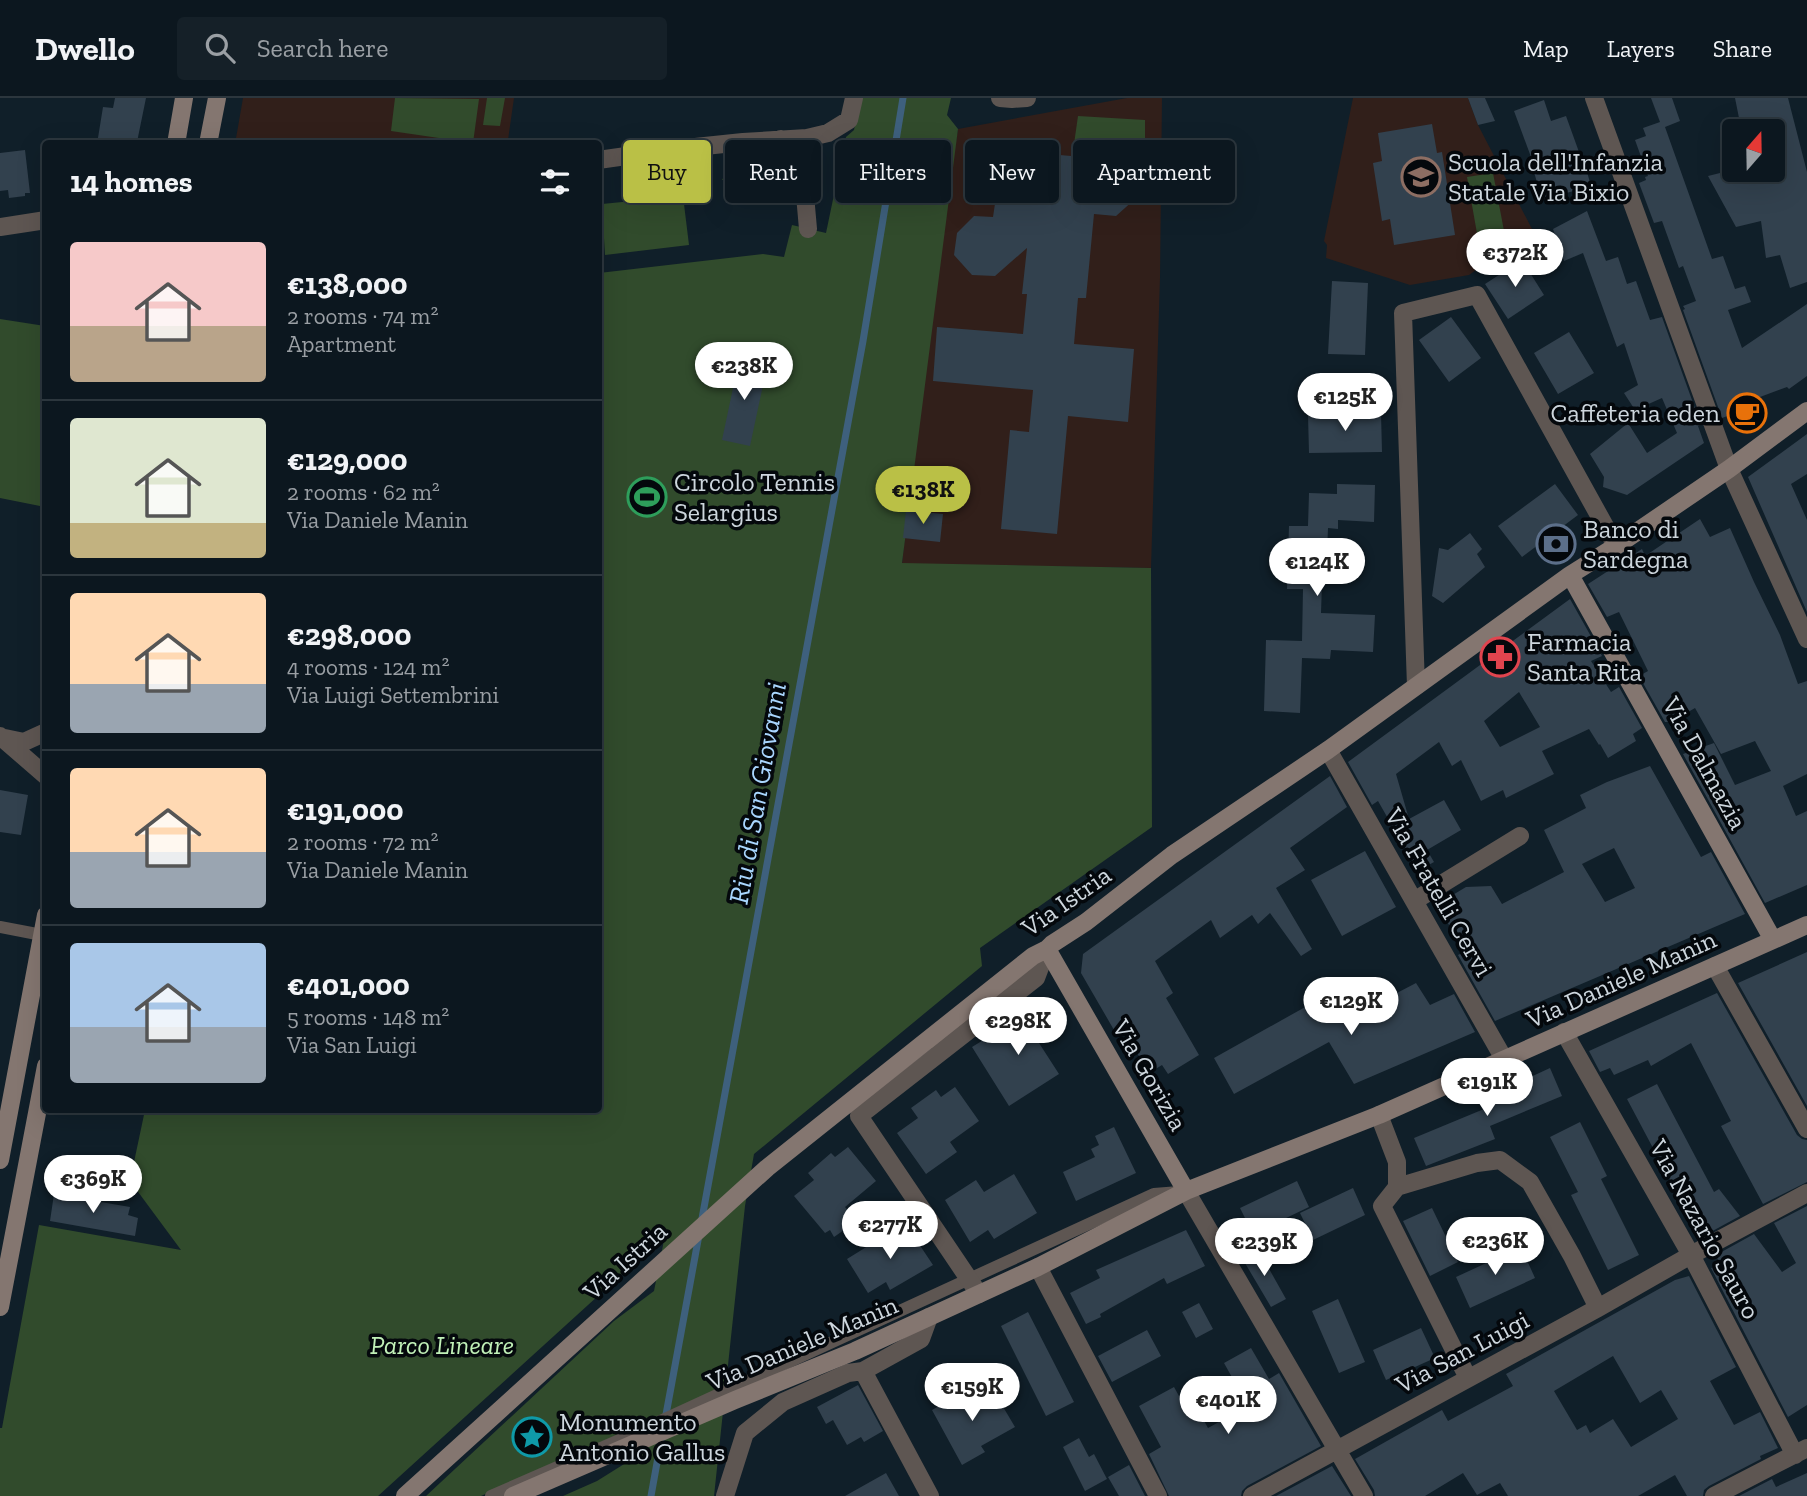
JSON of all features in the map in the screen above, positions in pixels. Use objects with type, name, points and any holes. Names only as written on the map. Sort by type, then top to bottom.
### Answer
[{"type":"main road","points":[[177,140],[184,98]]},
{"type":"main road","points":[[209,140],[217,98]]},
{"type":"main road","name":"Via Istria","points":[[405,1496],[643,1286],[768,1171],[1033,956],[1086,922],[1172,855],[1328,750],[1570,575],[1729,469],[1807,411]]},
{"type":"main road","name":"Via Dalmazia","points":[[1570,575],[1773,940]]},
{"type":"main road","name":"Via Daniele Manin","points":[[513,1496],[612,1449],[855,1351],[1038,1267],[1186,1191],[1379,1115],[1807,925]]},
{"type":"main road","points":[[0,1160],[7,1082],[42,935]]},
{"type":"main road","name":"Via Gorizia","points":[[1047,949],[1186,1191]]},
{"type":"main road","points":[[0,1307],[42,1087]]},
{"type":"street","points":[[602,159],[676,149],[807,138],[828,133],[849,120],[853,98]]},
{"type":"street","points":[[999,98],[1027,98]]},
{"type":"street","points":[[1594,98],[1729,469],[1807,639]]},
{"type":"street","points":[[781,139],[802,161],[808,229]]},
{"type":"street","points":[[0,227],[42,221]]},
{"type":"street","points":[[1416,686],[1403,313],[1477,295],[1616,546]]},
{"type":"street","points":[[0,737],[24,741],[42,734]]},
{"type":"street","points":[[0,737],[42,773]]},
{"type":"street","name":"Via Fratelli Cervi","points":[[1328,750],[1504,1059]]},
{"type":"street","points":[[1414,901],[1520,836]]},
{"type":"street","points":[[979,1294],[859,1116],[1036,978],[1047,949]]},
{"type":"street","points":[[1715,966],[1807,1129]]},
{"type":"street","name":"Via Nazario Sauro","points":[[1564,1032],[1801,1452]]},
{"type":"street","points":[[1379,1115],[1398,1162],[1397,1187]]},
{"type":"street","points":[[1468,1378],[1382,1206],[1397,1187],[1478,1163],[1500,1160],[1530,1182],[1598,1308]]},
{"type":"street","points":[[1186,1191],[1364,1496]]},
{"type":"street","name":"Via San Luigi","points":[[1252,1496],[1807,1192]]},
{"type":"street","points":[[1038,1267],[1158,1496]]},
{"type":"street","points":[[725,1496],[746,1433],[783,1402],[848,1373],[863,1371],[921,1339],[929,1317]]},
{"type":"street","points":[[863,1371],[930,1496]]},
{"type":"street","points":[[1714,1496],[1801,1452]]},
{"type":"lane","points":[[0,927],[42,935]]},
{"type":"lane","points":[[491,1496],[612,1449],[707,1400],[1154,1194],[1186,1191]]},
{"type":"lane","points":[[415,1496],[643,1286]]},
{"type":"shaded area","points":[[243,98],[514,98],[508,140],[236,140]]},
{"type":"shaded area","points":[[1127,98],[1162,98],[1162,140],[1073,140],[1073,203],[1161,203],[1151,568],[902,564],[930,297],[946,203],[951,203],[951,171],[958,129]]},
{"type":"shaded area","name":"Scuola dell'Infanzia Statale Via Bixio","points":[[1353,98],[1468,98],[1478,125],[1532,229],[1469,275],[1410,285],[1326,258],[1327,245],[1324,241]]},
{"type":"green space","points":[[395,98],[479,99],[473,140],[452,140],[391,131]]},
{"type":"green space","points":[[487,98],[505,98],[500,126],[483,125]]},
{"type":"green space","points":[[860,98],[951,98],[947,115],[958,129],[951,183],[951,140],[845,140],[854,130]]},
{"type":"green space","points":[[1078,116],[1145,120],[1145,140],[1075,140]]},
{"type":"green space","points":[[1493,173],[1505,236],[1478,239],[1467,177]]},
{"type":"green space","name":"Parco Lineare","points":[[835,190],[835,203],[948,203],[902,563],[1151,568],[1152,827],[980,948],[982,966],[754,1154],[745,1206],[714,1496],[563,1496],[597,1481],[629,1461],[626,1431],[481,1496],[426,1496],[614,1321],[654,1291],[665,1235],[378,1496],[0,1496],[0,1428],[39,1225],[181,1250],[130,1181],[144,1113],[602,1113],[602,273],[763,254],[784,257],[792,225],[826,233]]},
{"type":"green space","points":[[684,203],[689,245],[605,255],[602,204]]},
{"type":"green space","points":[[0,319],[42,326],[42,506],[0,498]]},
{"type":"building","points":[[115,98],[146,98],[137,140],[98,140],[103,107],[113,108]]},
{"type":"building","points":[[1468,98],[1485,98],[1495,121],[1478,125]]},
{"type":"building","points":[[1651,98],[1672,98],[1680,121],[1665,127],[1712,259],[1723,256],[1735,289],[1745,286],[1751,302],[1728,310],[1742,348],[1807,304],[1807,376],[1789,389],[1787,387],[1752,400],[1754,406],[1722,418],[1683,310],[1683,306],[1696,301],[1683,266],[1679,268],[1662,221],[1654,223],[1639,183],[1648,176],[1635,140],[1646,136],[1643,128],[1660,122]]},
{"type":"building","points":[[1735,98],[1788,98],[1807,172],[1807,282],[1790,288],[1780,255],[1766,258],[1761,221],[1736,227],[1708,176],[1722,172],[1722,182],[1785,182],[1785,119],[1739,118]]},
{"type":"building","points":[[1544,100],[1551,121],[1566,116],[1579,152],[1581,151],[1591,186],[1542,200],[1534,165],[1514,111]]},
{"type":"building","points":[[1432,124],[1437,153],[1442,152],[1455,235],[1394,245],[1390,219],[1382,221],[1373,163],[1382,161],[1378,133]]},
{"type":"building","points":[[25,150],[30,193],[9,198],[8,190],[0,191],[0,153]]},
{"type":"building","points":[[1059,155],[1073,156],[1073,203],[1131,203],[1116,216],[1094,214],[1086,298],[1078,298],[1074,344],[1134,349],[1128,422],[1068,416],[1057,534],[1001,529],[1010,430],[1029,432],[1033,390],[933,381],[937,327],[1023,334],[1027,294],[1022,294],[1027,248],[995,276],[972,275],[954,255],[957,233],[974,216],[993,217],[995,203],[1059,203]]},
{"type":"building","points":[[1587,211],[1606,261],[1618,257],[1627,284],[1636,281],[1650,320],[1662,317],[1701,425],[1698,426],[1704,443],[1627,495],[1603,487],[1604,477],[1590,454],[1628,423],[1647,453],[1677,433],[1662,398],[1635,410],[1624,393],[1638,385],[1624,343],[1617,347],[1583,253],[1564,261],[1553,229]]},
{"type":"building","points":[[1522,260],[1544,295],[1508,319],[1485,284]]},
{"type":"building","points":[[1332,281],[1368,283],[1365,355],[1328,354]]},
{"type":"building","points":[[1451,317],[1481,358],[1449,382],[1419,340]]},
{"type":"building","points":[[1569,332],[1594,373],[1558,394],[1534,353]]},
{"type":"building","points":[[740,355],[757,359],[755,368],[766,371],[750,446],[722,440]]},
{"type":"building","points":[[1381,413],[1382,452],[1309,453],[1308,415]]},
{"type":"building","points":[[1807,434],[1807,474],[1791,484],[1807,520],[1807,612],[1748,477]]},
{"type":"building","points":[[1337,484],[1375,485],[1374,522],[1338,520],[1338,529],[1328,528],[1327,554],[1323,553],[1321,613],[1375,615],[1373,652],[1331,650],[1330,659],[1302,658],[1300,713],[1264,711],[1266,640],[1302,641],[1303,589],[1287,589],[1289,526],[1308,526],[1309,493],[1337,494]]},
{"type":"building","points":[[1555,484],[1578,515],[1522,557],[1498,526]]},
{"type":"building","points":[[906,510],[943,514],[940,542],[903,538]]},
{"type":"building","points":[[1700,519],[1710,537],[1730,528],[1780,635],[1798,684],[1807,681],[1807,774],[1783,786],[1796,816],[1807,811],[1807,885],[1765,903],[1683,754],[1714,743],[1735,785],[1771,771],[1755,741],[1721,754],[1695,708],[1671,722],[1665,722],[1639,676],[1648,671],[1619,612],[1607,617],[1588,584],[1642,549],[1645,556]]},
{"type":"building","points":[[1470,533],[1482,549],[1477,554],[1485,567],[1443,603],[1432,596],[1439,548],[1448,550]]},
{"type":"building","points":[[1570,599],[1602,656],[1591,661],[1611,692],[1619,687],[1642,728],[1633,734],[1636,741],[1608,758],[1589,729],[1542,751],[1554,774],[1506,798],[1503,790],[1481,801],[1461,760],[1452,766],[1439,742],[1396,774],[1409,819],[1444,800],[1461,830],[1427,850],[1434,862],[1418,871],[1378,801],[1372,805],[1348,762]],"holes":[[[1519,692],[1540,727],[1500,747],[1484,721]]]},
{"type":"building","points":[[1650,766],[1701,857],[1711,852],[1745,914],[1495,1021],[1458,955],[1466,951],[1436,905],[1466,887],[1491,886],[1502,904],[1564,872],[1544,830],[1586,808],[1580,795]],"holes":[[[1614,848],[1635,888],[1605,902],[1582,864]]]},
{"type":"building","points":[[1330,776],[1347,807],[1290,848],[1305,870],[1276,888],[1312,949],[1301,956],[1270,913],[1258,924],[1252,915],[1220,938],[1211,920],[1155,961],[1173,993],[1166,998],[1199,1055],[1168,1074],[1162,1065],[1149,1073],[1121,1026],[1114,1030],[1081,973],[1083,954]]},
{"type":"building","points":[[0,790],[28,795],[21,835],[0,832]]},
{"type":"building","points":[[1365,851],[1396,907],[1342,936],[1311,880]]},
{"type":"building","points":[[1807,952],[1807,1106],[1738,983]]},
{"type":"building","points":[[1386,979],[1395,994],[1416,983],[1430,1005],[1454,994],[1475,1032],[1354,1084],[1329,1042],[1234,1094],[1214,1058],[1307,1006],[1316,1021],[1344,1005],[1355,1023],[1381,1008],[1369,986]]},
{"type":"building","points":[[1717,993],[1797,1135],[1807,1140],[1807,1182],[1763,1204],[1721,1126],[1731,1121],[1691,1043],[1651,1066],[1648,1060],[1614,1075],[1610,1068],[1600,1072],[1589,1051]]},
{"type":"building","points":[[1035,1008],[1052,1035],[1039,1043],[1059,1074],[1009,1106],[972,1047]]},
{"type":"building","points":[[1550,1068],[1562,1096],[1490,1126],[1495,1139],[1426,1166],[1414,1138],[1484,1109],[1480,1100]]},
{"type":"building","points":[[1657,1084],[1714,1192],[1719,1189],[1740,1216],[1707,1234],[1704,1227],[1697,1231],[1627,1099]]},
{"type":"building","points":[[955,1087],[979,1121],[950,1142],[957,1152],[926,1174],[897,1133],[918,1118],[911,1108],[936,1090],[941,1097]]},
{"type":"building","points":[[1580,1122],[1607,1176],[1601,1179],[1639,1255],[1608,1270],[1571,1195],[1578,1192],[1550,1137]]},
{"type":"building","points":[[1114,1127],[1136,1173],[1076,1201],[1063,1172],[1095,1157],[1091,1149],[1099,1145],[1095,1136]]},
{"type":"building","points":[[848,1147],[876,1181],[845,1207],[857,1221],[834,1237],[830,1230],[825,1233],[794,1196],[814,1180],[808,1173],[831,1153],[835,1157]]},
{"type":"building","points":[[1014,1174],[1037,1213],[994,1239],[988,1230],[970,1242],[945,1200],[976,1180],[984,1192]]},
{"type":"building","points":[[1297,1181],[1309,1207],[1253,1234],[1240,1208]]},
{"type":"building","points":[[1353,1188],[1365,1215],[1313,1240],[1300,1213]]},
{"type":"building","points":[[54,1194],[130,1207],[128,1215],[138,1218],[135,1236],[50,1221]]},
{"type":"building","points":[[1807,1206],[1807,1405],[1788,1417],[1711,1268],[1720,1265],[1716,1255],[1754,1234],[1782,1272],[1796,1263],[1774,1223]]},
{"type":"building","points":[[1432,1208],[1458,1262],[1430,1276],[1403,1221]]},
{"type":"building","points":[[907,1226],[933,1265],[890,1290],[886,1282],[868,1293],[847,1259]]},
{"type":"building","points":[[1186,1230],[1205,1266],[1167,1284],[1164,1278],[1086,1324],[1070,1293],[1100,1278],[1096,1270]]},
{"type":"building","points":[[1521,1247],[1535,1278],[1470,1308],[1456,1277]]},
{"type":"building","points":[[1258,1249],[1286,1299],[1271,1307],[1242,1258]]},
{"type":"building","points":[[1689,1276],[1736,1367],[1710,1381],[1734,1425],[1760,1412],[1778,1448],[1709,1486],[1704,1490],[1703,1496],[1687,1496],[1675,1475],[1638,1496],[1508,1496],[1500,1483],[1477,1495],[1463,1473],[1425,1496],[1375,1496],[1355,1459],[1442,1410],[1448,1421],[1513,1386],[1506,1374],[1675,1280]],"holes":[[[1613,1356],[1640,1403],[1661,1390],[1678,1419],[1631,1447],[1613,1419],[1590,1433],[1586,1425],[1577,1430],[1554,1391]]]},
{"type":"building","points":[[1338,1299],[1365,1362],[1339,1373],[1312,1311]]},
{"type":"building","points":[[1199,1303],[1213,1329],[1196,1338],[1182,1312]]},
{"type":"building","points":[[1028,1312],[1074,1402],[1046,1416],[1001,1326]]},
{"type":"building","points":[[1421,1328],[1435,1358],[1386,1380],[1373,1350]]},
{"type":"building","points":[[1147,1330],[1161,1356],[1112,1382],[1098,1356]]},
{"type":"building","points":[[1251,1348],[1269,1379],[1279,1373],[1321,1446],[1247,1486],[1241,1496],[1169,1496],[1149,1454],[1161,1447],[1139,1406],[1174,1387],[1179,1396],[1188,1391],[1208,1428],[1248,1406],[1224,1363]]},
{"type":"building","points":[[858,1385],[883,1431],[864,1442],[861,1437],[847,1445],[833,1420],[826,1424],[817,1407]]},
{"type":"building","points":[[973,1387],[982,1403],[996,1395],[1015,1427],[981,1446],[985,1452],[962,1465],[932,1410]]},
{"type":"building","points":[[1079,1438],[1089,1457],[1094,1454],[1107,1479],[1085,1491],[1063,1447]]},
{"type":"building","points":[[1129,1465],[1145,1496],[1119,1496],[1108,1477]]},
{"type":"building","points":[[1332,1466],[1351,1496],[1276,1496]]},
{"type":"building","points":[[886,1473],[899,1496],[845,1496]]},
{"type":"building","points":[[1807,1473],[1807,1496],[1739,1496],[1772,1479],[1776,1487]]},
{"type":"waterway","name":"Riu di San Giovanni","points":[[701,1224],[863,341],[903,98]]},
{"type":"waterway","name":"Riu di San Giovanni","points":[[665,1420],[699,1235]]},
{"type":"waterway","name":"Riu di San Giovanni","points":[[651,1496],[662,1435]]},
{"type":"place","name":"Scuola dell'Infanzia Statale Via Bixio","points":[[1421,177]]},
{"type":"place","name":"Caffeteria eden","points":[[1747,413]]},
{"type":"place","name":"Circolo Tennis Selargius","points":[[647,497]]},
{"type":"place","name":"Banco di Sardegna","points":[[1556,544]]},
{"type":"place","name":"Farmacia Santa Rita","points":[[1500,657]]},
{"type":"place","name":"Monumento Antonio Gallus","points":[[532,1437]]}]
